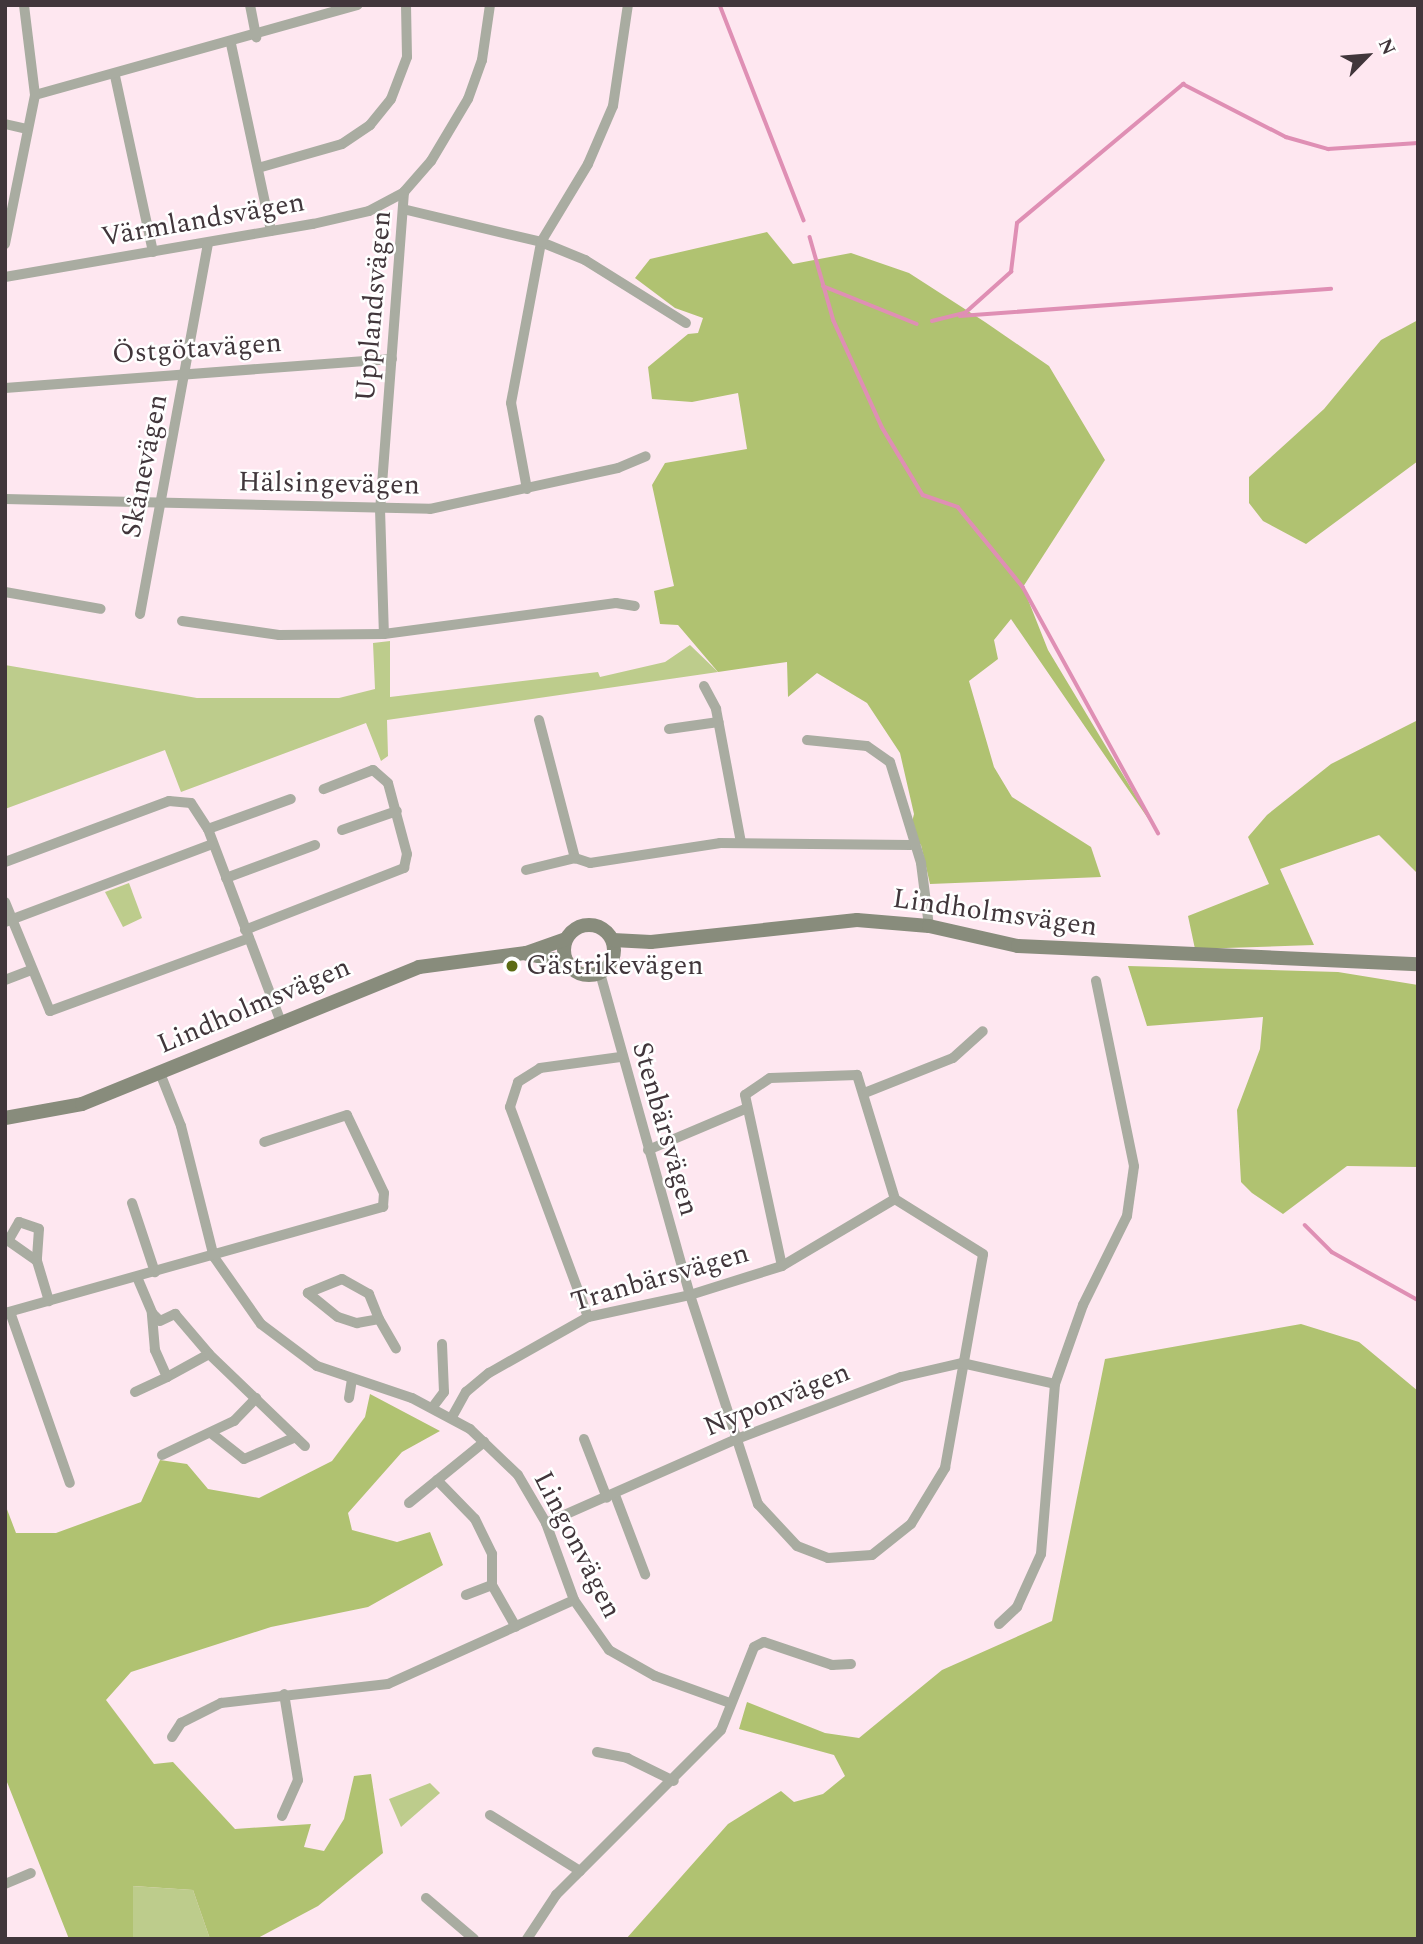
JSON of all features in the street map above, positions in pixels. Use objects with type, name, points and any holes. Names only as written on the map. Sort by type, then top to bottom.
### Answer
[{"type":"main road","name":"Lindholmsvägen","points":[[5,1118],[82,1104],[419,967],[526,953],[566,939],[592,925],[613,940],[651,942],[857,920],[929,926],[1018,946],[1418,964]]},
{"type":"main road","points":[[566,939],[567,962]]},
{"type":"main road","points":[[613,940],[614,958]]},
{"type":"main road","name":"Lindholmsvägen","points":[[526,953],[567,962],[596,974],[614,958],[651,942]]},
{"type":"street","points":[[5,244],[35,95],[24,5]]},
{"type":"street","points":[[250,5],[256,37]]},
{"type":"street","points":[[35,95],[231,44],[358,5]]},
{"type":"street","points":[[258,168],[342,144],[370,125],[404,69],[406,5]]},
{"type":"street","name":"Upplandsvägen","points":[[384,634],[380,509],[407,210],[404,192],[432,161],[468,99],[482,60],[490,5]]},
{"type":"street","points":[[527,489],[510,403],[541,242],[610,117],[621,81],[628,5]]},
{"type":"street","points":[[231,44],[271,231]]},
{"type":"street","points":[[114,76],[153,252]]},
{"type":"street","points":[[5,124],[27,129]]},
{"type":"street","name":"Värmlandsvägen","points":[[5,277],[208,243],[369,211],[404,192]]},
{"type":"street","points":[[407,210],[541,242],[584,260],[686,323]]},
{"type":"street","name":"Skånevägen","points":[[140,614],[208,243]]},
{"type":"street","name":"Östgötavägen","points":[[5,388],[186,371],[393,359]]},
{"type":"street","name":"Hälsingevägen","points":[[5,499],[430,509],[527,489],[646,456]]},
{"type":"street","points":[[5,592],[101,609]]},
{"type":"street","points":[[182,621],[279,635],[384,634],[616,603],[635,606]]},
{"type":"street","points":[[704,686],[719,722],[741,842]]},
{"type":"street","points":[[539,720],[575,858]]},
{"type":"street","points":[[669,729],[719,722]]},
{"type":"street","points":[[807,740],[867,746],[890,762],[911,845],[921,863],[929,926]]},
{"type":"street","points":[[5,902],[8,921],[50,1011],[247,934],[404,867],[397,810],[388,783],[373,770],[324,789]]},
{"type":"street","points":[[208,829],[291,799]]},
{"type":"street","points":[[5,862],[169,801],[191,803],[208,829],[281,1022]]},
{"type":"street","points":[[342,830],[397,810]]},
{"type":"street","points":[[526,870],[575,858],[590,863],[741,842],[911,845]]},
{"type":"street","points":[[8,921],[213,844]]},
{"type":"street","points":[[226,878],[315,845]]},
{"type":"street","points":[[5,980],[31,970]]},
{"type":"street","name":"Stenbärsvägen","points":[[596,974],[734,1440],[758,1504],[797,1546],[828,1558],[872,1555],[911,1524],[945,1468],[983,1254],[895,1199]]},
{"type":"street","points":[[999,1624],[1017,1607],[1041,1554],[1055,1384],[1083,1305],[1127,1216],[1134,1166],[1096,981]]},
{"type":"street","points":[[867,1092],[953,1058],[983,1031]]},
{"type":"street","points":[[588,1317],[510,1107],[518,1082],[540,1068],[620,1057]]},
{"type":"street","name":"Lingonvägen","points":[[160,1073],[181,1126],[214,1257],[261,1324],[289,1349],[352,1380],[452,1417],[484,1442],[518,1475],[546,1523],[574,1600],[620,1657],[730,1703]]},
{"type":"street","points":[[782,1266],[745,1109],[750,1086],[770,1078],[858,1075],[867,1092],[874,1145],[895,1199]]},
{"type":"street","points":[[648,1150],[745,1109]]},
{"type":"street","points":[[70,1483],[8,1312],[214,1257],[383,1207],[384,1193],[346,1115],[264,1143]]},
{"type":"street","name":"Tranbärsvägen","points":[[452,1417],[466,1392],[489,1373],[588,1317],[690,1295],[782,1266],[895,1199]]},
{"type":"street","points":[[132,1203],[155,1272]]},
{"type":"street","points":[[37,1261],[49,1301]]},
{"type":"street","points":[[137,1277],[150,1310],[155,1350],[167,1377]]},
{"type":"street","points":[[379,1319],[357,1323],[338,1317],[308,1293],[342,1279],[369,1294],[379,1319],[396,1348]]},
{"type":"street","points":[[150,1310],[160,1321],[175,1314],[209,1354],[305,1446]]},
{"type":"street","points":[[432,1408],[444,1392],[442,1344]]},
{"type":"street","points":[[135,1392],[209,1354]]},
{"type":"street","points":[[962,1363],[1055,1384]]},
{"type":"street","name":"Nyponvägen","points":[[546,1523],[611,1497],[734,1440],[870,1386],[962,1363]]},
{"type":"street","points":[[349,1398],[352,1380]]},
{"type":"street","points":[[162,1455],[211,1433],[257,1398]]},
{"type":"street","points":[[211,1433],[244,1460],[296,1437]]},
{"type":"street","points":[[584,1438],[645,1574]]},
{"type":"street","points":[[410,1503],[484,1442]]},
{"type":"street","points":[[437,1480],[483,1530],[492,1554],[492,1585],[516,1627]]},
{"type":"street","points":[[466,1595],[492,1585]]},
{"type":"street","points":[[172,1737],[181,1723],[221,1703],[388,1684],[574,1600]]},
{"type":"street","points":[[527,1939],[580,1871],[674,1781],[721,1730],[754,1647],[764,1642],[832,1665],[851,1664]]},
{"type":"street","points":[[282,1816],[298,1780],[285,1694]]},
{"type":"street","points":[[597,1752],[627,1758],[674,1781]]},
{"type":"street","points":[[490,1815],[580,1871]]},
{"type":"street","points":[[5,1884],[31,1873]]},
{"type":"street","points":[[426,1898],[474,1939]]},
{"type":"green space","points":[[767,232],[793,264],[851,253],[909,273],[985,322],[1049,366],[1105,460],[1023,587],[1048,650],[1158,833],[1011,619],[994,640],[998,659],[969,681],[994,767],[1012,797],[1091,847],[1101,877],[930,884],[921,845],[909,834],[914,814],[900,753],[867,703],[817,673],[788,697],[787,662],[718,672],[678,625],[660,624],[654,591],[674,586],[652,485],[665,463],[747,449],[738,393],[692,402],[652,399],[648,367],[688,334],[698,333],[703,318],[675,308],[635,278],[650,259]]},
{"type":"green space","points":[[1418,320],[1418,461],[1306,544],[1263,521],[1249,503],[1249,477],[1324,409],[1381,340]]},
{"type":"green space","points":[[390,641],[390,697],[598,672],[600,677],[665,662],[690,645],[718,672],[387,720],[388,756],[381,761],[366,723],[181,792],[165,750],[5,809],[5,665],[197,698],[339,698],[375,689],[373,643]]},
{"type":"green space","points":[[1418,720],[1418,874],[1379,835],[1280,869],[1314,945],[1195,949],[1188,916],[1269,884],[1248,837],[1267,815],[1331,764]]},
{"type":"green space","points":[[129,883],[142,918],[123,927],[105,892]]},
{"type":"green space","points":[[1128,966],[1338,972],[1418,985],[1418,1167],[1347,1166],[1283,1214],[1252,1193],[1241,1182],[1237,1110],[1260,1049],[1263,1017],[1147,1026]]},
{"type":"green space","points":[[1301,1324],[1359,1342],[1418,1391],[1418,1939],[626,1939],[728,1824],[781,1791],[794,1802],[823,1794],[845,1776],[834,1755],[739,1729],[747,1702],[825,1733],[859,1738],[942,1670],[1052,1621],[1105,1359]]},
{"type":"green space","points":[[370,1394],[440,1431],[402,1452],[348,1513],[352,1530],[397,1542],[430,1532],[443,1565],[368,1607],[271,1627],[131,1672],[106,1700],[154,1764],[173,1762],[235,1829],[311,1824],[304,1847],[324,1851],[344,1819],[354,1776],[371,1774],[383,1853],[318,1906],[256,1939],[210,1939],[193,1890],[133,1886],[133,1939],[69,1939],[5,1777],[5,1504],[16,1533],[56,1533],[141,1502],[160,1460],[187,1464],[208,1489],[259,1498],[332,1461],[365,1417]]},
{"type":"green space","points":[[430,1783],[440,1793],[401,1827],[389,1799]]},
{"type":"green space","points":[[132,1886],[193,1890],[210,1939],[133,1939]]},
{"type":"waterway","points":[[720,5],[804,220]]},
{"type":"waterway","points":[[932,321],[965,313],[1011,272],[1017,223],[1183,84],[1286,137],[1328,149],[1418,143]]},
{"type":"waterway","points":[[810,237],[834,321],[882,427],[923,495],[958,507],[1023,587],[1158,833]]},
{"type":"waterway","points":[[823,286],[917,324]]},
{"type":"waterway","points":[[960,316],[1331,289]]},
{"type":"waterway","points":[[1305,1225],[1332,1252],[1418,1300]]},
{"type":"place","name":"Gästrikevägen","points":[[512,966]]}]
